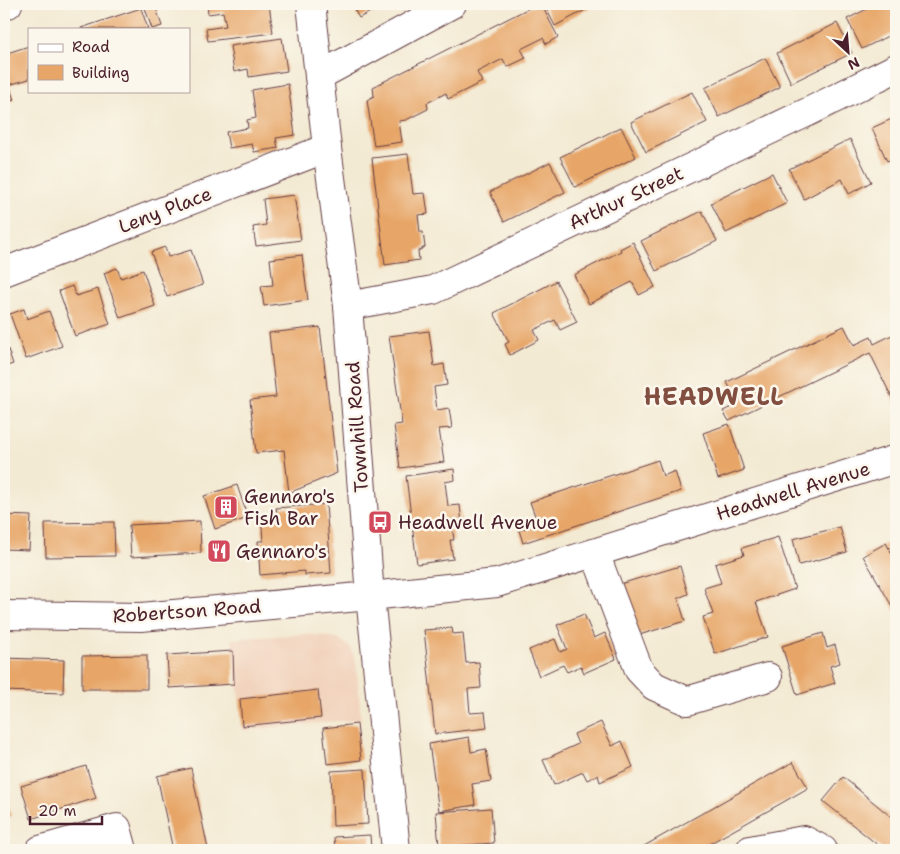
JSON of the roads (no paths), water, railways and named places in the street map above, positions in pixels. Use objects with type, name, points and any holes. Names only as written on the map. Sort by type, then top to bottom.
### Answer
[{"type":"street","points":[[4,5],[8,4]]},
{"type":"street","name":"Townhill Road","points":[[311,4],[327,148],[348,306],[370,596],[396,850]]},
{"type":"street","points":[[319,76],[452,4]]},
{"type":"street","name":"Arthur Street","points":[[348,306],[433,290],[896,68]]},
{"type":"street","name":"Leny Place","points":[[4,272],[327,148]]},
{"type":"street","name":"Headwell Avenue","points":[[370,596],[497,583],[896,459]]},
{"type":"street","points":[[595,553],[639,670],[654,686],[687,701],[768,678]]},
{"type":"street","name":"Robertson Road","points":[[4,616],[141,617],[370,596]]},
{"type":"street","points":[[40,850],[117,828],[123,850]]},
{"type":"street","points":[[750,850],[804,840],[824,850]]},
{"type":"place","name":"Gennaro's Fish Bar","points":[[226,507]]},
{"type":"place","name":"Headwell Avenue","points":[[380,522]]},
{"type":"place","name":"Gennaro's","points":[[219,551]]},
{"type":"district","name":"HEADWELL","points":[[714,397]]}]
